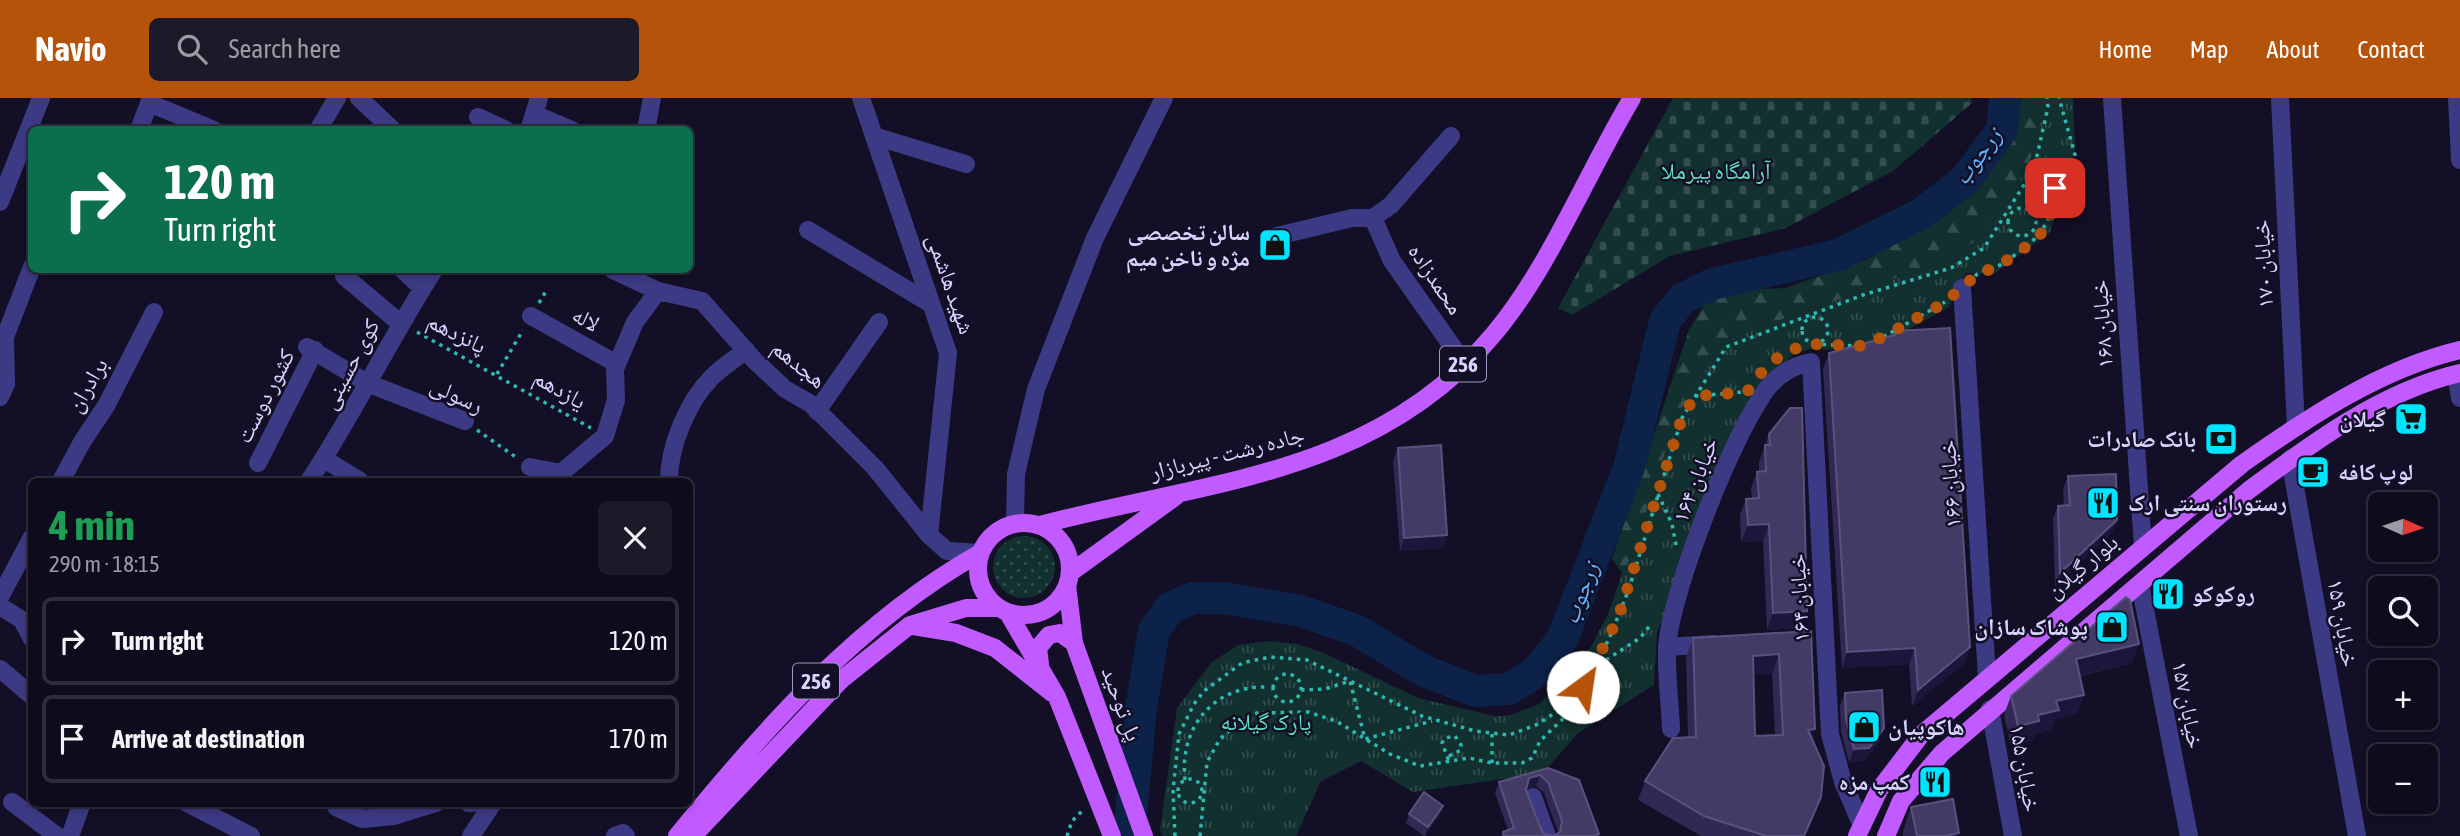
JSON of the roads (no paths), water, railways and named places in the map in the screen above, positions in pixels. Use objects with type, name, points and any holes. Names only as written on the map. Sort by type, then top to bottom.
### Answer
[{"type":"main road","name":"جاده رشت - پیربازار","points":[[1040,525],[1110,506],[1180,494],[1270,473],[1353,443],[1429,398],[1493,335],[1535,273],[1632,98]]},
{"type":"main road","name":"بلوار گیلان","points":[[1860,831],[1879,790],[1921,735],[2242,464],[2296,427],[2369,385],[2433,356],[2460,350]]},
{"type":"main road","points":[[1886,836],[1901,801],[1942,753],[1990,709],[2249,490],[2290,459],[2374,407],[2420,386],[2458,374]]},
{"type":"main road","points":[[1069,579],[1180,494]]},
{"type":"main road","name":"256","points":[[677,836],[732,769],[828,668],[935,580],[980,553],[994,533],[1015,523],[1040,525]]},
{"type":"main road","points":[[1040,525],[1059,539],[1069,561],[1069,579]]},
{"type":"main road","points":[[980,553],[977,565],[981,589],[1002,610],[1041,666],[1057,696],[1112,836]]},
{"type":"main road","name":"256","points":[[693,836],[713,811],[841,680],[910,625],[966,608],[1002,610],[1019,616],[1043,612],[1062,596],[1069,579]]},
{"type":"main road","name":"پل توحید","points":[[1069,579],[1074,643],[1144,836]]},
{"type":"main road","points":[[910,625],[956,633],[995,648],[1057,696]]},
{"type":"main road","points":[[1041,666],[1038,648],[1049,635],[1066,635],[1074,643]]},
{"type":"street","points":[[30,126],[41,98]]},
{"type":"street","points":[[320,126],[337,98]]},
{"type":"street","points":[[359,98],[389,126]]},
{"type":"street","points":[[647,126],[652,98]]},
{"type":"street","name":"شهید هاشمی","points":[[863,98],[948,354],[929,535]]},
{"type":"street","points":[[1015,523],[1016,474],[1036,389],[1095,238],[1164,98]]},
{"type":"street","name":"خیابان ۱۶۸","points":[[2112,98],[2143,547]]},
{"type":"street","name":"خیابان ۱۷۰","points":[[2280,98],[2296,427]]},
{"type":"street","points":[[2457,98],[2460,160]]},
{"type":"street","points":[[141,126],[150,101],[205,126]]},
{"type":"street","points":[[534,114],[562,126]]},
{"type":"street","points":[[478,117],[497,126]]},
{"type":"street","points":[[0,202],[28,131]]},
{"type":"street","points":[[874,136],[966,164]]},
{"type":"street","points":[[1277,236],[1352,218],[1373,218],[1391,205],[1451,136]]},
{"type":"street","name":"محمدزاده","points":[[1373,218],[1392,261],[1465,363]]},
{"type":"street","points":[[808,230],[931,304]]},
{"type":"street","points":[[0,397],[6,384],[5,337],[30,273]]},
{"type":"street","points":[[406,273],[422,288]]},
{"type":"street","name":"کوی حسینی","points":[[311,478],[347,423],[400,323],[432,273]]},
{"type":"street","name":"هجدهم","points":[[620,273],[658,290],[702,301],[785,389],[817,411],[875,468],[929,535]]},
{"type":"street","points":[[344,276],[400,323]]},
{"type":"street","name":"خیابان ۱۶۶","points":[[1962,288],[1987,677]]},
{"type":"street","points":[[530,467],[561,477],[605,436],[616,401],[618,364],[635,322],[658,290]]},
{"type":"street","name":"برادران","points":[[63,478],[106,406],[154,312]]},
{"type":"street","name":"لاله","points":[[531,316],[618,364]]},
{"type":"street","points":[[817,411],[879,322]]},
{"type":"street","name":"رسولی","points":[[311,349],[367,383],[465,421]]},
{"type":"street","name":"کشور دوست","points":[[258,463],[311,349]]},
{"type":"street","points":[[670,478],[676,441],[692,405],[711,378],[746,350]]},
{"type":"street","name":"۱۶۴ خیابان","points":[[1811,362],[1819,638],[1830,734],[1860,831]]},
{"type":"street","name":"خیابان ۱۶۴","points":[[1671,729],[1667,647],[1681,584],[1745,421],[1785,370],[1811,362]]},
{"type":"street","points":[[2458,374],[2460,398]]},
{"type":"street","points":[[324,459],[355,478]]},
{"type":"street","name":"خیابان ۱۵۹","points":[[2290,459],[2357,836]]},
{"type":"street","points":[[929,535],[947,551],[980,553]]},
{"type":"street","points":[[0,597],[28,544]]},
{"type":"street","name":"خیابان ۱۵۷","points":[[2140,584],[2189,836]]},
{"type":"street","points":[[0,606],[22,620],[28,631]]},
{"type":"street","points":[[1667,647],[1733,643]]},
{"type":"street","points":[[0,669],[28,693]]},
{"type":"street","name":"خیابان ۱۵۵","points":[[1990,709],[2013,836]]},
{"type":"street","points":[[1533,797],[1548,836]]},
{"type":"street","points":[[12,802],[58,836]]},
{"type":"street","points":[[70,836],[81,807]]},
{"type":"street","points":[[195,807],[251,836]]},
{"type":"street","points":[[337,807],[362,819],[394,816],[423,807]]},
{"type":"street","points":[[471,836],[490,807]]},
{"type":"street","points":[[615,836],[623,833],[626,836]]},
{"type":"waterway","name":"زرجوب","points":[[1129,836],[1141,708],[1154,630],[1170,608],[1193,598],[1223,598],[1301,611],[1358,631],[1424,671],[1476,691],[1509,689],[1536,672],[1562,640],[1629,467],[1665,321],[1682,299],[1712,284],[1838,255],[1921,214],[1965,180],[2002,130],[2005,98]]},
{"type":"place","name":"سالن تخصصی مژه و ناخن میم","points":[[1275,245]]},
{"type":"place","name":"گیلان","points":[[2411,419]]},
{"type":"place","name":"بانک صادرات","points":[[2221,439]]},
{"type":"place","name":"لوپ کافه","points":[[2313,472]]},
{"type":"place","name":"رستوران سنتی ارک","points":[[2103,503]]},
{"type":"place","name":"روکوکو","points":[[2168,594]]},
{"type":"place","name":"پوشاک سازان","points":[[2112,627]]},
{"type":"place","name":"هاکوپیان","points":[[1864,727]]},
{"type":"place","name":"کمپ مزه","points":[[1935,782]]},
{"type":"park label","name":"آرامگاه پیرملا","points":[[1716,171]]},
{"type":"park label","name":"پارک گیلانه","points":[[1266,722]]}]
